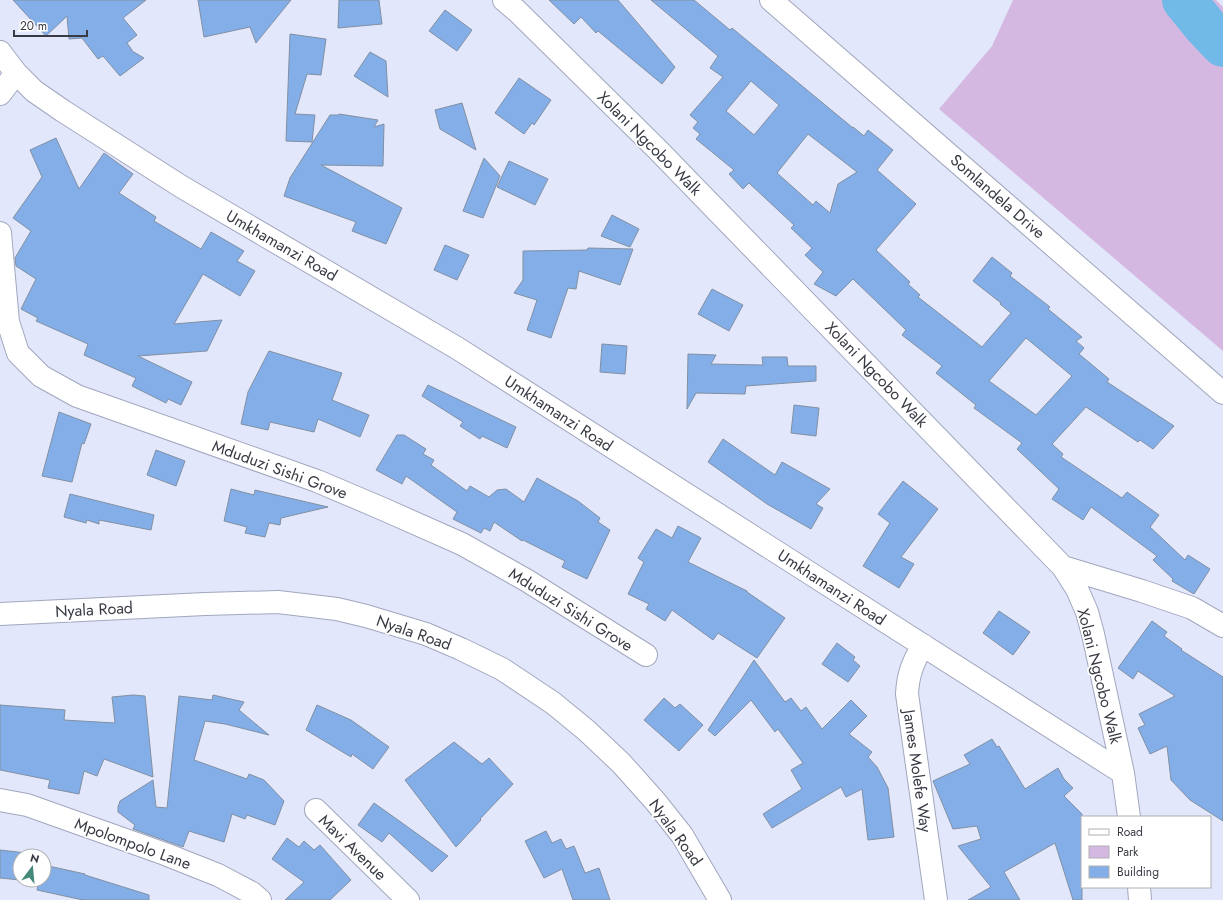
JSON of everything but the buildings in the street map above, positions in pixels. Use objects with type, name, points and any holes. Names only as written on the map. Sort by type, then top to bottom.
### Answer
[{"type":"street","name":"Xolani Ngcobo Walk","points":[[504,0],[657,149],[1063,567],[1077,589],[1087,612],[1093,634],[1123,773],[1129,816]]},
{"type":"street","name":"Somlandela Drive","points":[[772,0],[1223,393]]},
{"type":"street","name":"Umkhamanzi Road","points":[[0,52],[16,73],[34,91],[69,116],[182,187],[458,348],[1123,773]]},
{"type":"street","points":[[0,94],[16,73]]},
{"type":"street","name":"Mduduzi Sishi Grove","points":[[0,233],[8,322],[18,353],[41,376],[77,396],[317,481],[462,544],[526,580],[646,655]]},
{"type":"street","points":[[1063,567],[1149,593],[1192,608],[1223,626]]},
{"type":"street","name":"Nyala Road","points":[[0,614],[278,602],[337,609],[426,634],[502,669],[553,703],[586,730],[621,763],[655,801],[682,835],[720,900]]},
{"type":"street","name":"James Molefe Way","points":[[923,645],[910,669],[907,694],[936,900]]},
{"type":"street","name":"Mpolompolo Lane","points":[[0,800],[27,804],[165,854],[218,875],[252,893],[260,900]]},
{"type":"street","name":"Mavi Avenue","points":[[316,810],[408,900]]},
{"type":"street","points":[[1139,888],[1140,900]]},
{"type":"green space","points":[[1013,0],[1216,0],[1223,7],[1223,351],[939,109],[992,46]]},
{"type":"waterway","points":[[1184,0],[1223,45]]}]
